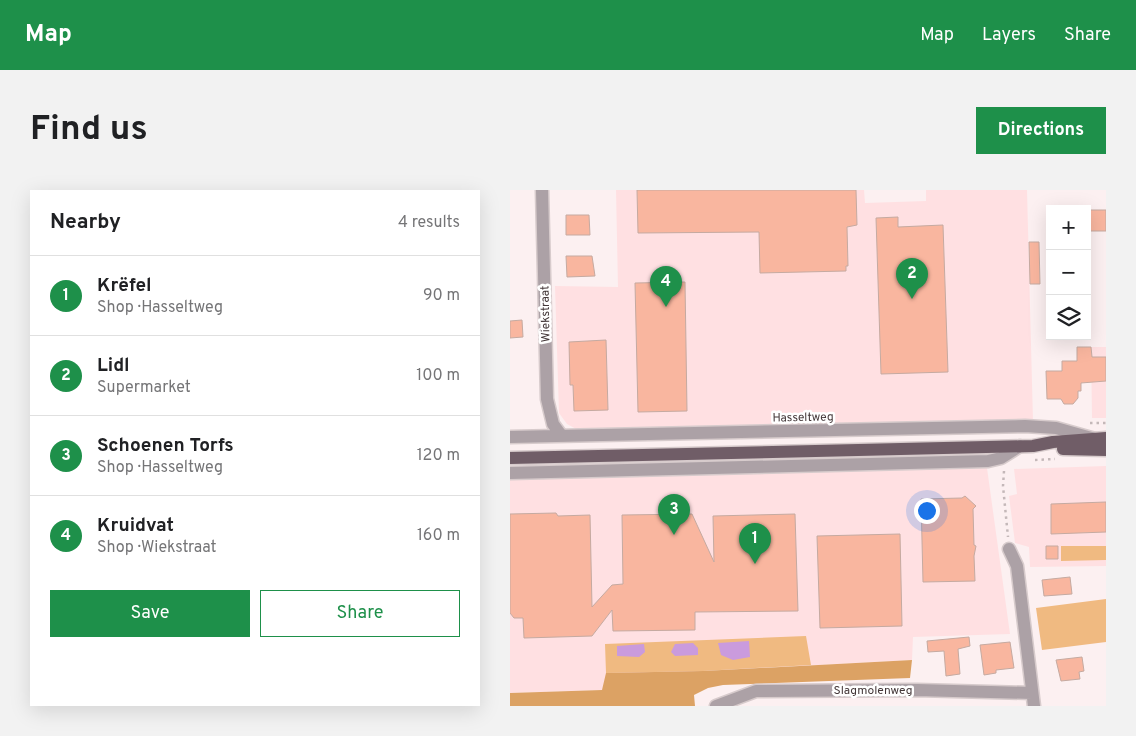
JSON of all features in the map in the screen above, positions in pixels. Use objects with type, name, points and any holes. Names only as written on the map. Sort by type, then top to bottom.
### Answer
[{"type":"main road","name":"Hasseltweg","points":[[510,458],[1027,446],[1101,438]]},
{"type":"main road","name":"Hasseltweg","points":[[1027,446],[1052,449],[1106,450]]},
{"type":"street","name":"Wiekstraat","points":[[542,190],[547,399],[553,424],[561,435]]},
{"type":"street","name":"Hasseltweg","points":[[510,437],[1033,426],[1056,428],[1101,438]]},
{"type":"street","name":"Hasseltweg","points":[[510,473],[988,461],[1001,458],[1027,446]]},
{"type":"street","points":[[1009,549],[1017,566],[1034,706]]},
{"type":"street","name":"Slagmolenweg","points":[[716,706],[756,691],[907,690],[1032,693]]},
{"type":"path","points":[[1035,460],[1064,459]]},
{"type":"path","points":[[1005,469],[1003,486],[1009,549]]},
{"type":"shaded area","points":[[616,190],[864,190],[865,203],[926,201],[926,190],[1027,190],[1033,421],[578,430],[567,424],[559,413],[555,286],[618,287]]},
{"type":"shaded area","points":[[1091,347],[1106,347],[1106,418],[1092,418]]},
{"type":"shaded area","points":[[1106,466],[1106,566],[1030,567],[1029,547],[1015,543],[1009,496],[1017,494],[1014,469]]},
{"type":"shaded area","points":[[987,468],[1010,634],[913,637],[912,660],[703,671],[602,690],[510,693],[510,478]]},
{"type":"shaded area","points":[[1061,546],[1106,546],[1106,560],[1061,561]]},
{"type":"shaded area","points":[[1106,599],[1106,642],[1042,650],[1036,608]]},
{"type":"shaded area","points":[[806,636],[811,665],[703,671],[606,673],[605,644]]},
{"type":"shaded area","points":[[749,641],[750,657],[733,660],[721,655],[718,643]]},
{"type":"shaded area","points":[[693,643],[698,648],[698,655],[675,656],[671,652],[675,644]]},
{"type":"shaded area","points":[[644,644],[645,652],[639,657],[617,656],[617,646]]},
{"type":"shaded area","points":[[912,660],[910,678],[723,685],[708,688],[694,695],[695,706],[510,706],[510,693],[602,690],[606,673],[703,671]]},
{"type":"building","points":[[637,190],[856,190],[857,225],[847,227],[848,266],[846,266],[846,271],[760,273],[759,232],[638,233]]},
{"type":"building","points":[[1091,210],[1106,210],[1106,231],[1091,231]]},
{"type":"building","points":[[566,215],[589,215],[590,235],[566,235]]},
{"type":"building","points":[[898,217],[898,227],[943,225],[948,372],[881,374],[876,218]]},
{"type":"building","points":[[1029,242],[1039,242],[1040,284],[1030,284]]},
{"type":"building","points":[[566,256],[592,256],[595,276],[567,277]]},
{"type":"building","points":[[685,282],[687,411],[638,412],[635,283]]},
{"type":"building","points":[[522,320],[523,337],[510,338],[510,321]]},
{"type":"building","points":[[606,340],[608,410],[574,411],[573,385],[570,385],[569,342]]},
{"type":"building","points":[[1077,347],[1091,347],[1092,357],[1106,357],[1106,381],[1081,383],[1081,391],[1078,391],[1078,398],[1073,404],[1064,404],[1061,399],[1047,399],[1046,371],[1062,371],[1062,361],[1077,361]]},
{"type":"building","points":[[965,496],[976,506],[973,509],[974,545],[976,546],[974,556],[975,581],[923,582],[921,499],[962,498]]},
{"type":"building","points":[[1106,502],[1106,532],[1051,534],[1051,504]]},
{"type":"building","points":[[556,513],[558,516],[590,515],[592,607],[612,585],[623,584],[622,515],[692,514],[714,562],[713,516],[795,514],[798,611],[695,612],[695,630],[613,631],[612,610],[592,636],[524,638],[523,618],[514,618],[510,613],[510,514]]},
{"type":"building","points":[[900,534],[902,626],[820,628],[817,536]]},
{"type":"building","points":[[1046,546],[1058,546],[1058,559],[1046,559]]},
{"type":"building","points":[[1070,577],[1072,594],[1044,596],[1042,580]]},
{"type":"building","points":[[969,637],[970,646],[958,649],[960,674],[946,676],[944,651],[928,652],[927,641]]},
{"type":"building","points":[[1010,642],[1014,668],[996,670],[996,673],[984,675],[980,645]]},
{"type":"building","points":[[1082,657],[1084,671],[1079,672],[1080,679],[1061,681],[1056,660]]},
{"type":"place","name":"Lidl","points":[[912,299]]},
{"type":"place","name":"Kruidvat","points":[[666,307]]},
{"type":"place","name":"Schoenen Torfs","points":[[674,535]]},
{"type":"place","name":"Krëfel","points":[[755,564]]}]
